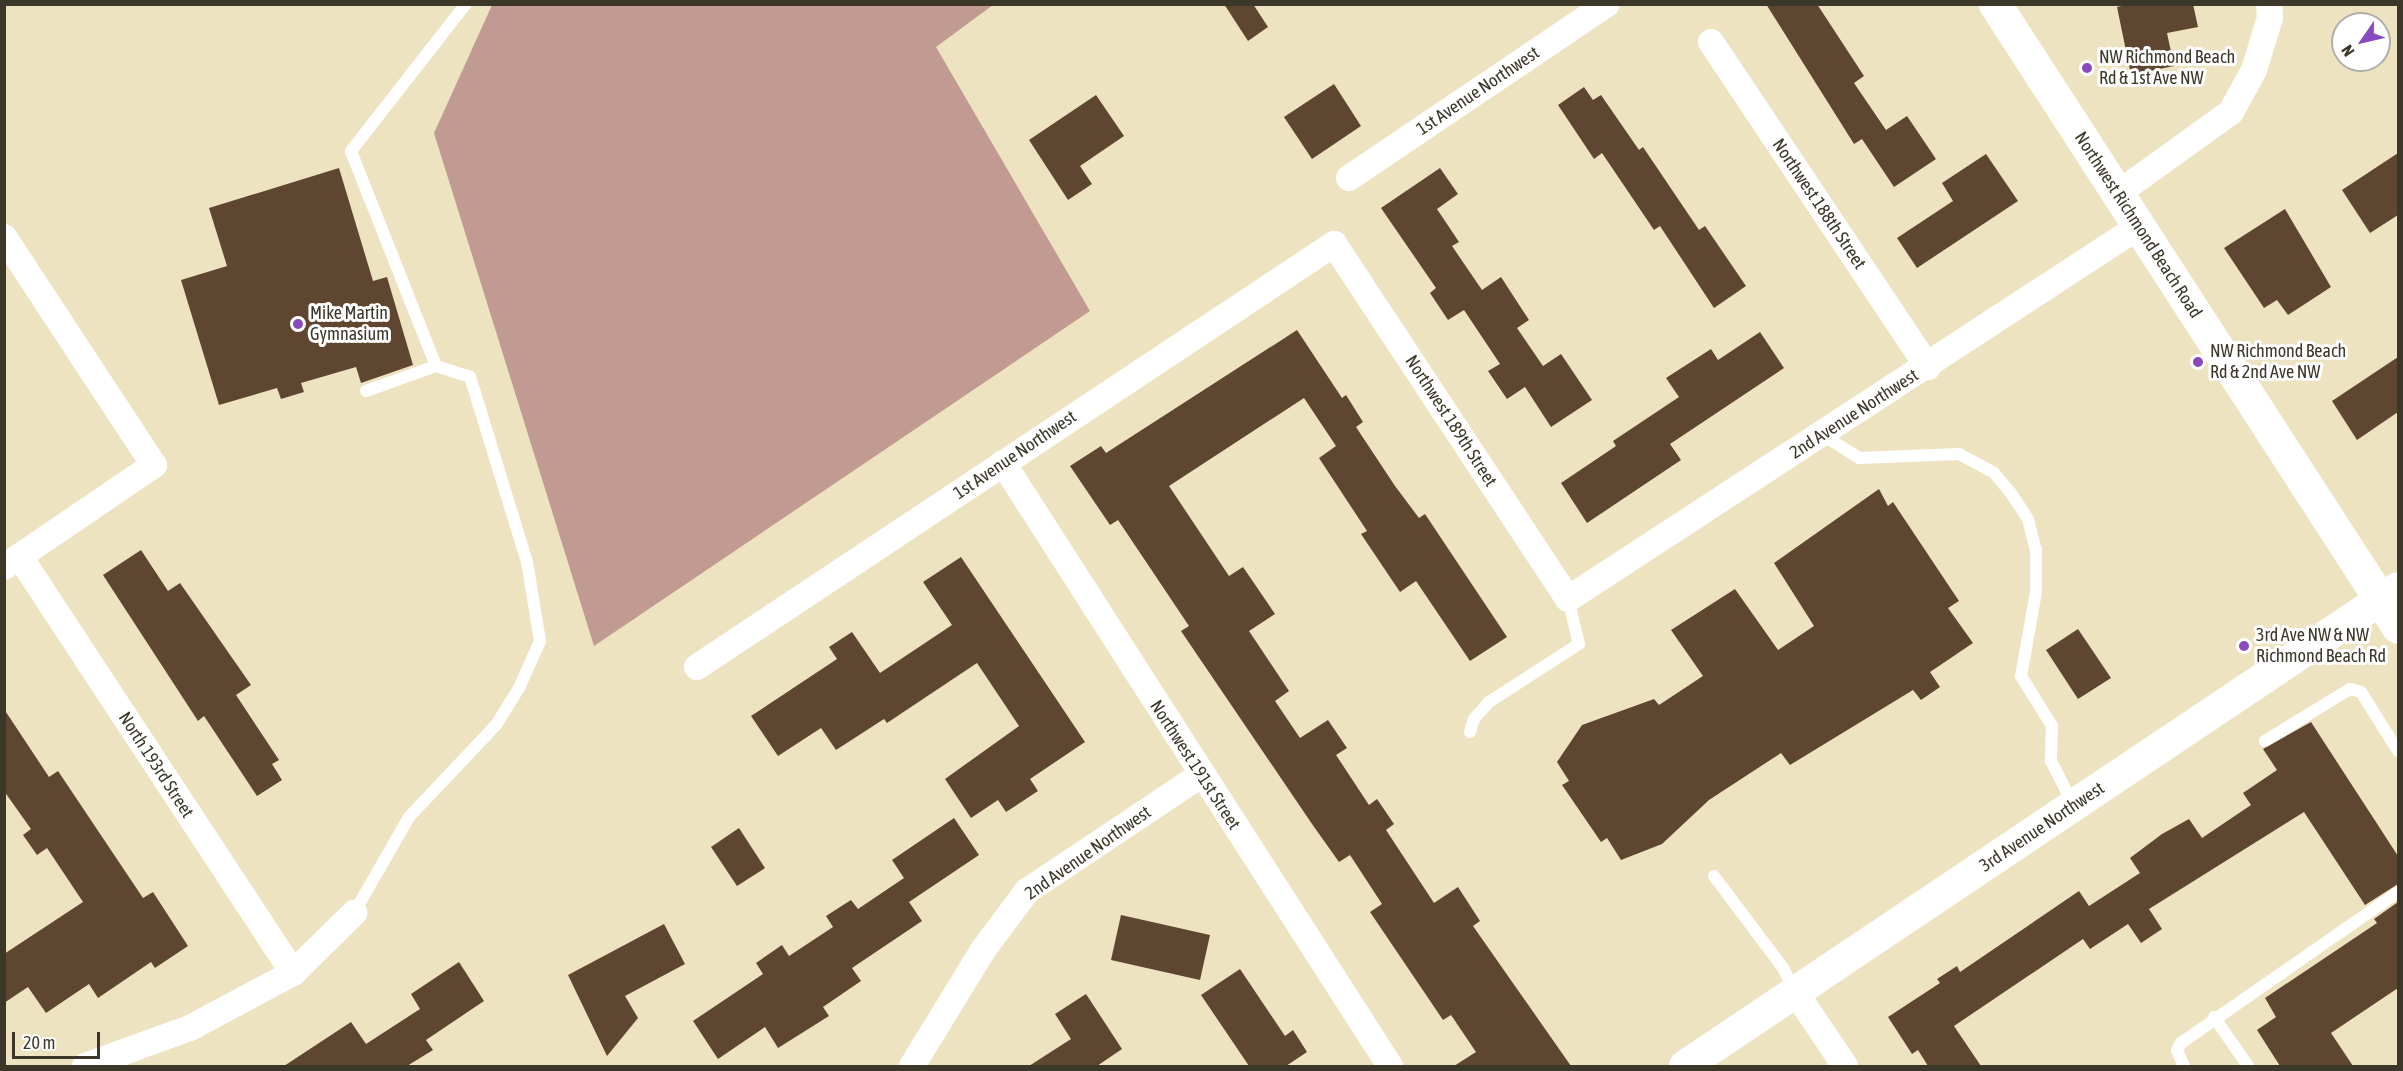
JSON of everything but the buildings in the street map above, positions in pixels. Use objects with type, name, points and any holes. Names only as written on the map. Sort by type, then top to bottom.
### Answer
[{"type":"main road","name":"Northwest Richmond Beach Road","points":[[1995,4],[2138,227],[2389,594],[2398,627]]},
{"type":"street","name":"1st Avenue Northwest","points":[[1349,178],[1607,4]]},
{"type":"street","points":[[2117,194],[2231,112],[2254,70],[2270,18],[2269,4]]},
{"type":"street","name":"Northwest 188th Street","points":[[1711,42],[1928,367]]},
{"type":"street","name":"2nd Avenue Northwest","points":[[1568,598],[1928,367],[2138,227]]},
{"type":"street","points":[[4,237],[154,465],[12,562]]},
{"type":"street","name":"1st Avenue Northwest","points":[[697,667],[1334,244]]},
{"type":"street","name":"Northwest 189th Street","points":[[1334,244],[1568,598]]},
{"type":"street","name":"Northwest 191st Street","points":[[1003,463],[1201,775],[1390,1066]]},
{"type":"street","name":"North 193rd Street","points":[[12,562],[293,973]]},
{"type":"street","name":"3rd Avenue Northwest","points":[[1685,1066],[2389,594]]},
{"type":"street","name":"2nd Avenue Northwest","points":[[912,1066],[983,950],[1027,891],[1201,775]]},
{"type":"street","points":[[85,1066],[190,1028],[293,973],[354,913]]},
{"type":"street","points":[[1796,993],[1845,1066]]},
{"type":"lane","points":[[436,366],[351,151],[466,4]]},
{"type":"lane","points":[[354,913],[409,817],[496,725],[519,688],[540,641],[527,562],[470,377],[436,366],[366,392]]},
{"type":"lane","points":[[1823,435],[1859,458],[1959,454],[1994,473],[2016,501],[2028,519],[2036,550],[2036,592],[2021,676],[2052,726],[2050,761],[2074,806]]},
{"type":"lane","points":[[1470,732],[1474,719],[1490,702],[1579,644],[1568,598]]},
{"type":"lane","points":[[2265,741],[2350,689],[2361,692],[2398,751]]},
{"type":"lane","points":[[1714,876],[1783,968],[1796,993]]},
{"type":"lane","points":[[2184,1066],[2177,1050],[2181,1042],[2214,1017],[2398,892]]},
{"type":"lane","points":[[2214,1017],[2248,1066]]},
{"type":"shaded area","points":[[492,5],[993,5],[936,47],[1090,311],[594,646],[434,133]]},
{"type":"place","name":"NW Richmond Beach Rd & 1st Ave NW","points":[[2087,68]]},
{"type":"place","name":"Mike Martin Gymnasium","points":[[298,324]]},
{"type":"place","name":"NW Richmond Beach Rd & 2nd Ave NW","points":[[2198,362]]},
{"type":"place","name":"3rd Ave NW & NW Richmond Beach Rd","points":[[2244,646]]}]
